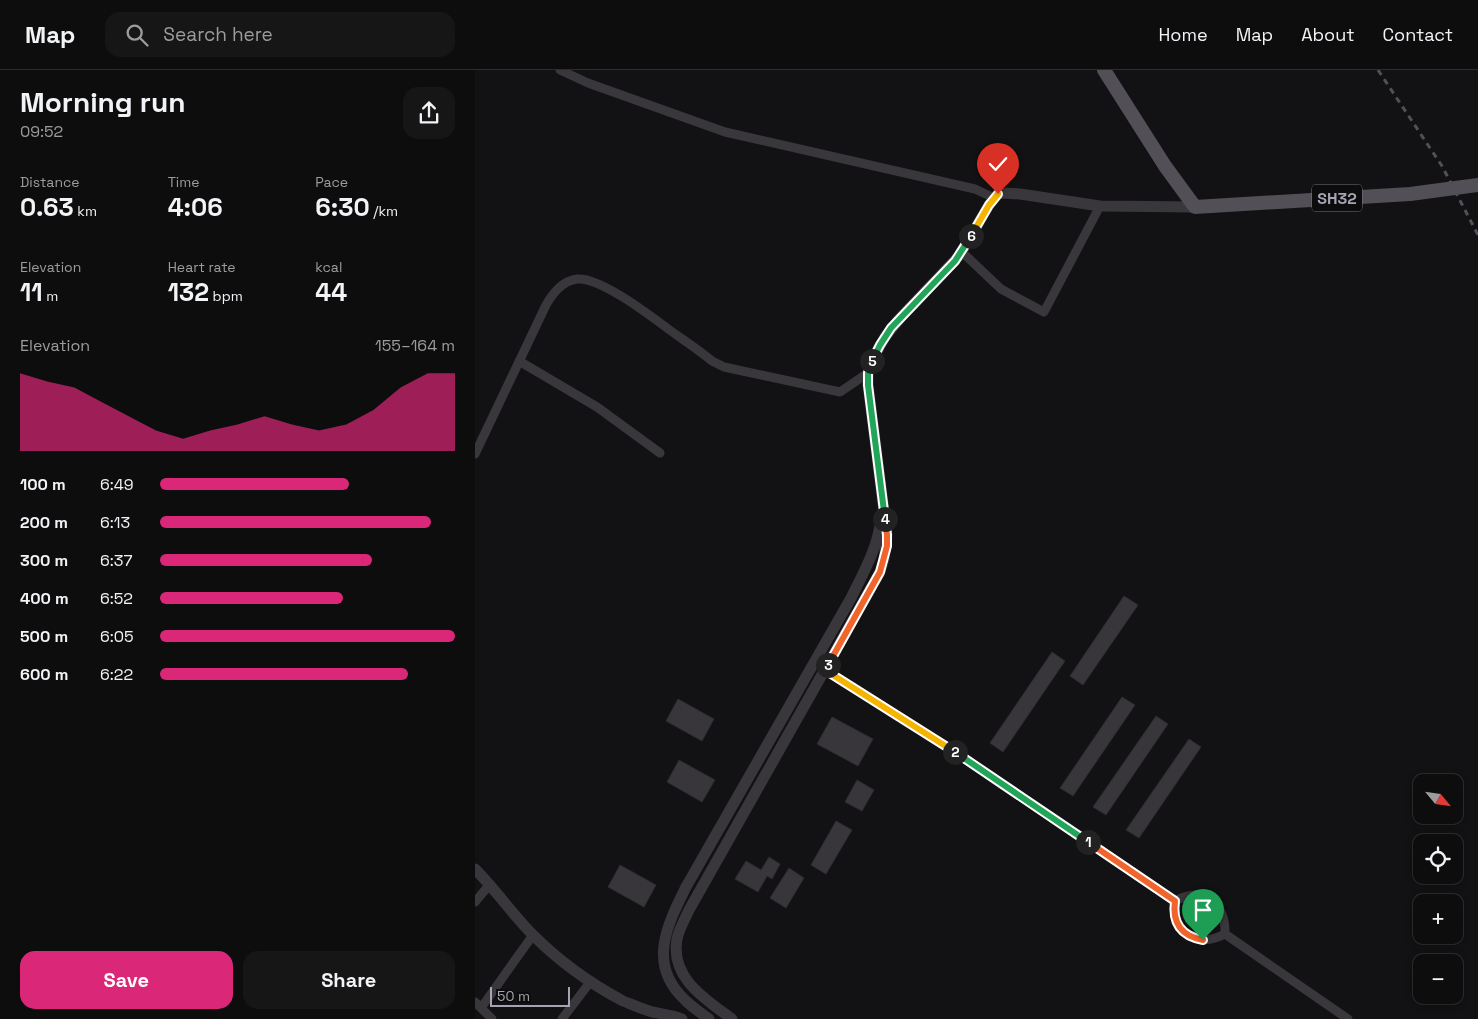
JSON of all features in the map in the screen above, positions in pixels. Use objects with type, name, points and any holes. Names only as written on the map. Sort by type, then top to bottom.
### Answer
[{"type":"main road","points":[[1105,70],[1165,166],[1195,207]]},
{"type":"main road","name":"SH32","points":[[1195,207],[1410,194],[1478,185]]},
{"type":"street","points":[[560,70],[589,83],[725,132],[975,189],[993,198]]},
{"type":"street","points":[[732,1019],[702,997],[685,978],[677,960],[678,937],[689,910],[880,572],[887,546],[887,535],[869,394],[868,373],[873,358],[891,328],[962,252],[993,198],[998,194],[1020,194],[1100,206],[1195,207]]},
{"type":"street","points":[[962,252],[1001,289],[1044,312],[1100,206]]},
{"type":"street","points":[[475,454],[551,297],[562,285],[569,281],[588,280],[632,302],[712,361],[724,367],[840,392],[868,373]]},
{"type":"street","points":[[519,361],[597,407],[660,452]]},
{"type":"street","points":[[709,1019],[683,999],[670,981],[665,969],[663,959],[665,935],[669,922],[686,887],[851,598],[869,560],[881,526],[883,505]]},
{"type":"street","points":[[814,662],[962,757],[1175,901]]},
{"type":"street","points":[[475,869],[533,934],[559,958],[622,1000],[639,1008],[674,1018]]},
{"type":"street","points":[[475,902],[490,884]]},
{"type":"street","points":[[1175,901],[1183,896],[1207,898],[1220,910],[1224,918],[1225,934]]},
{"type":"street","points":[[1175,901],[1175,916],[1181,930],[1187,935],[1203,940],[1217,938],[1225,934]]},
{"type":"street","points":[[492,1019],[478,1005],[533,934]]},
{"type":"street","points":[[1225,934],[1348,1019]]},
{"type":"street","points":[[562,1019],[591,981]]},
{"type":"building","points":[[1124,596],[1138,605],[1083,685],[1070,676]]},
{"type":"building","points":[[1052,652],[1065,661],[1003,752],[990,743]]},
{"type":"building","points":[[1122,697],[1135,705],[1073,796],[1060,788]]},
{"type":"building","points":[[678,699],[714,719],[702,741],[666,721]]},
{"type":"building","points":[[1156,716],[1168,724],[1106,815],[1093,807]]},
{"type":"building","points":[[832,717],[873,739],[858,766],[817,744]]},
{"type":"building","points":[[1189,739],[1201,747],[1139,838],[1126,830]]},
{"type":"building","points":[[679,760],[715,780],[702,802],[667,782]]},
{"type":"building","points":[[857,780],[874,790],[862,811],[845,802]]},
{"type":"building","points":[[836,821],[852,830],[826,874],[811,865]]},
{"type":"building","points":[[769,857],[780,864],[772,879],[767,876],[758,892],[735,879],[746,861],[761,870]]},
{"type":"building","points":[[620,865],[656,885],[644,907],[608,887]]},
{"type":"building","points":[[789,868],[804,878],[786,908],[770,898]]},
{"type":"railway","points":[[1378,70],[1442,166],[1478,235]]},
{"type":"route","points":[[998,194],[993,198],[959,256],[891,328],[873,358],[868,373],[868,385],[887,546],[875,583],[825,670],[962,757],[1175,901],[1175,916],[1181,930],[1195,939],[1203,940]]}]
